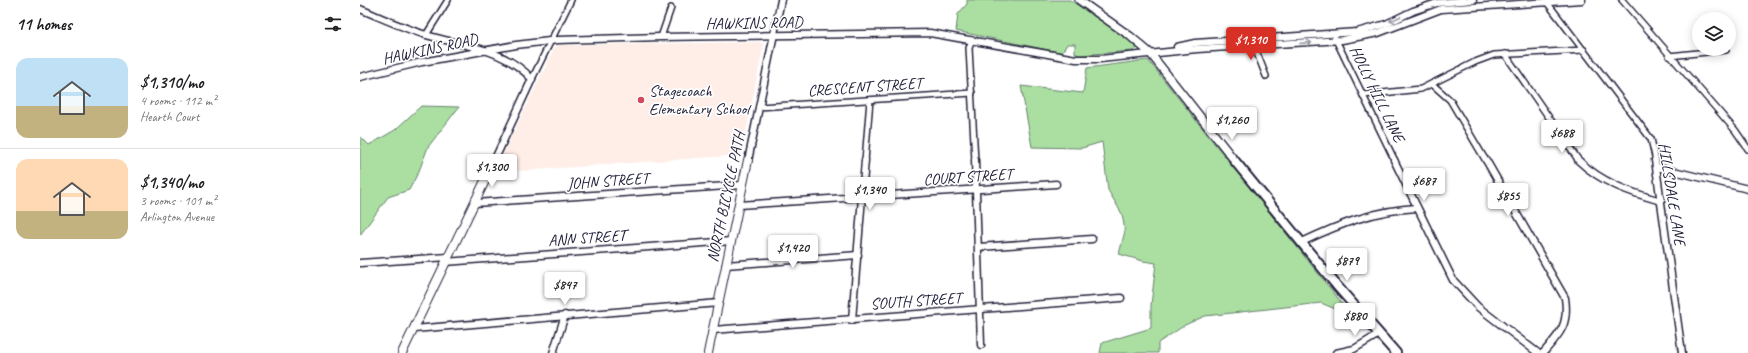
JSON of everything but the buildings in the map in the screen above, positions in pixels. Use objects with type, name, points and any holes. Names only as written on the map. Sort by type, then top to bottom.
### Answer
[{"type":"main road","points":[[1079,0],[1130,36],[1150,53],[1259,191],[1337,286],[1396,353]]},
{"type":"street","points":[[426,35],[448,0]]},
{"type":"street","points":[[402,353],[571,0]]},
{"type":"street","name":"NORTH BICYCLE PATH","points":[[708,353],[781,0]]},
{"type":"street","points":[[1150,53],[1195,43],[1251,39],[1335,37],[1386,24],[1413,11],[1437,3],[1467,0],[1472,3]]},
{"type":"street","points":[[1150,53],[1254,46],[1378,33],[1437,10],[1472,3],[1582,0]]},
{"type":"street","points":[[1622,0],[1669,56],[1735,130],[1748,149]]},
{"type":"street","name":"HILLSDALE LANE","points":[[1546,1],[1651,139],[1657,167],[1682,353]]},
{"type":"street","points":[[661,37],[671,8]]},
{"type":"street","points":[[360,10],[426,35],[484,50],[514,62],[526,72],[532,80]]},
{"type":"street","name":"HAWKINS ROAD","points":[[360,77],[422,62],[484,50],[551,41],[661,37],[773,35],[818,36],[930,33],[1076,59],[1100,59],[1150,53]]},
{"type":"street","name":"HOLLY HILL LANE","points":[[1335,37],[1446,268],[1464,293],[1494,320],[1538,353]]},
{"type":"street","points":[[1251,39],[1266,76]]},
{"type":"street","points":[[972,40],[969,48],[981,310],[981,345]]},
{"type":"street","points":[[1363,95],[1410,91],[1432,84],[1482,58],[1506,54],[1584,50]]},
{"type":"street","points":[[1506,54],[1572,153],[1589,171],[1611,186],[1661,202]]},
{"type":"street","points":[[1669,56],[1692,54]]},
{"type":"street","points":[[1432,84],[1450,100],[1459,113],[1565,298],[1568,312],[1566,325],[1543,353]]},
{"type":"street","name":"CRESCENT STREET","points":[[760,107],[972,93]]},
{"type":"street","points":[[852,320],[870,100]]},
{"type":"street","points":[[1657,167],[1748,189]]},
{"type":"street","name":"COURT STREET","points":[[739,206],[862,198],[976,188],[1056,184]]},
{"type":"street","name":"JOHN STREET","points":[[475,203],[742,185]]},
{"type":"street","points":[[1302,242],[1366,214],[1401,208],[1417,208]]},
{"type":"street","points":[[978,247],[1092,239]]},
{"type":"street","name":"ANN STREET","points":[[360,263],[447,260],[731,241]]},
{"type":"street","points":[[726,265],[858,255]]},
{"type":"street","name":"SOUTH STREET","points":[[713,330],[1121,298]]},
{"type":"street","points":[[414,328],[719,303]]},
{"type":"street","points":[[553,353],[565,315]]},
{"type":"street","points":[[1340,353],[1354,349],[1379,334]]},
{"type":"shaded area","name":"Stagecoach Elementary School","points":[[760,42],[764,44],[741,155],[494,173],[556,45]]},
{"type":"green space","points":[[967,0],[1070,0],[1139,47],[1133,51],[1079,55],[1075,53],[1075,44],[1067,44],[1062,53],[956,31],[958,14],[967,4]]},
{"type":"green space","points":[[1148,60],[1352,316],[1321,303],[1205,316],[1185,325],[1158,343],[1158,353],[1100,353],[1102,343],[1151,328],[1151,305],[1156,263],[1119,254],[1125,231],[1122,214],[1108,190],[1102,142],[1082,148],[1032,147],[1021,86],[1083,93],[1087,68]]},
{"type":"green space","points":[[421,106],[459,107],[428,147],[419,171],[409,190],[388,197],[360,235],[360,136],[369,145],[395,130]]},
{"type":"place","name":"Stagecoach Elementary School","points":[[641,100]]}]
